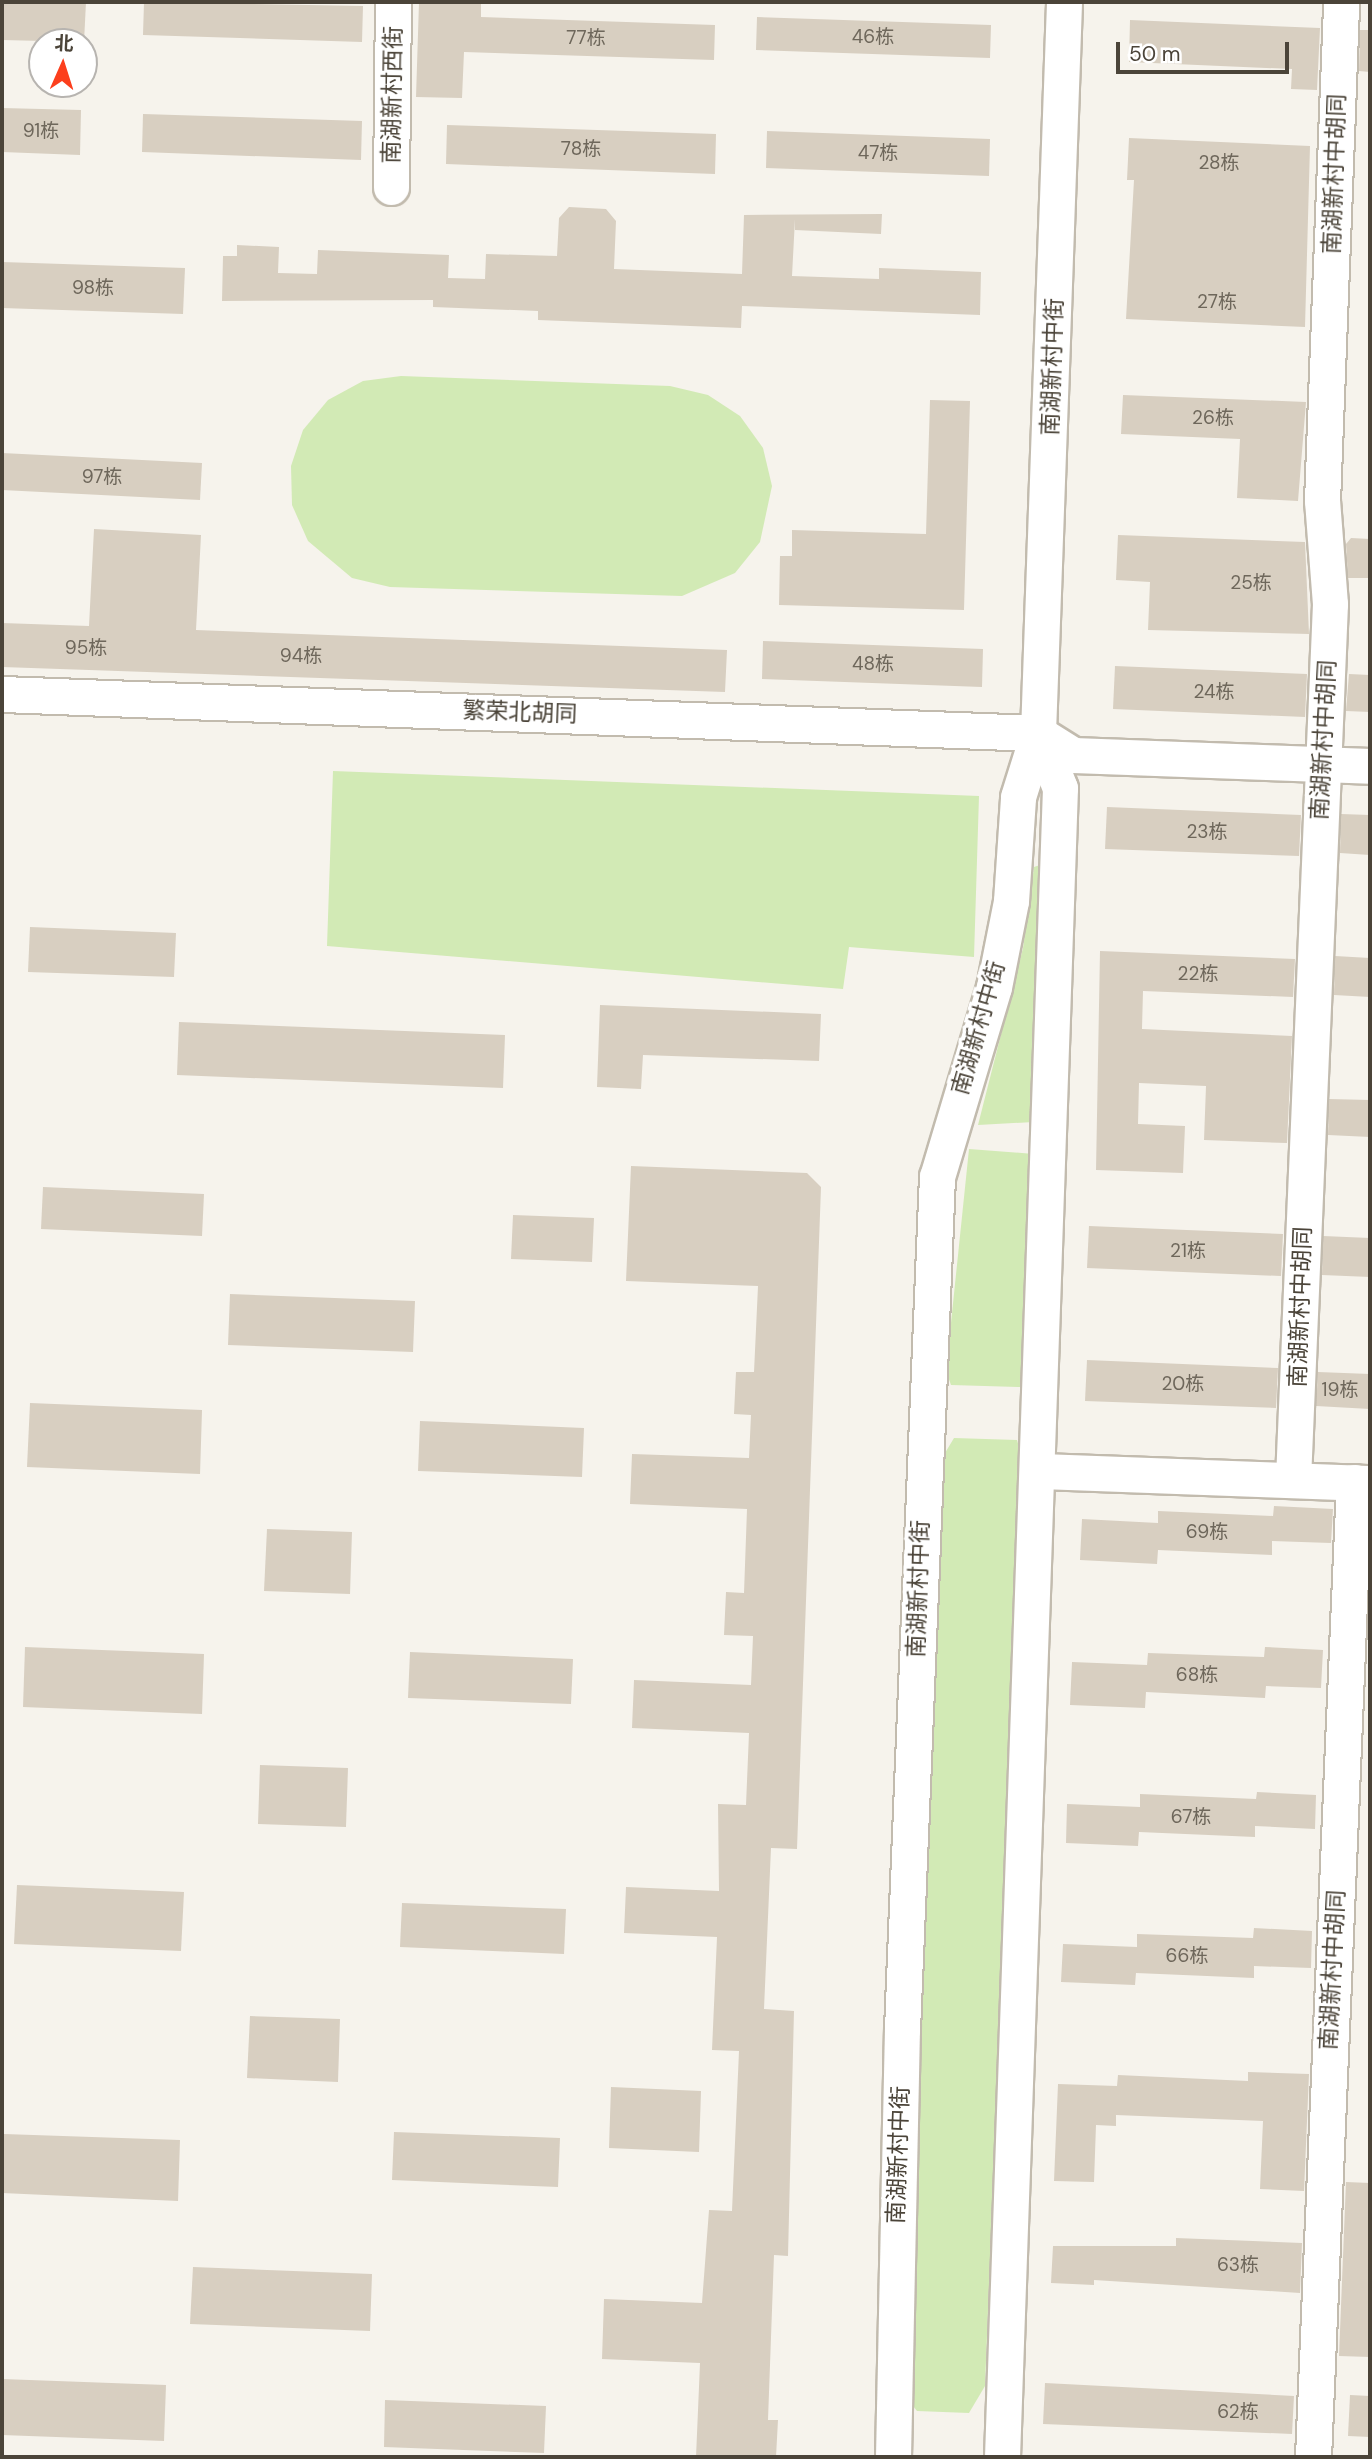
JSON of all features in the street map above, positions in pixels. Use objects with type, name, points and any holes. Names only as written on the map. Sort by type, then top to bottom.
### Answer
[{"type":"street","name":"南湖新村西街","points":[[391,187],[393,2]]},
{"type":"street","name":"南湖新村中街","points":[[893,2457],[903,2015],[937,1178],[994,987],[1010,901],[1018,797],[1038,733],[1064,2]]},
{"type":"street","name":"南湖新村中胡同","points":[[1293,1479],[1321,764],[1330,604],[1322,501],[1341,2]]},
{"type":"street","name":"繁荣北胡同","points":[[2,694],[1038,733]]},
{"type":"street","name":"南湖新村中街","points":[[1002,2457],[1038,1471],[1059,788],[1038,733]]},
{"type":"street","points":[[1038,733],[1073,755],[1370,765]]},
{"type":"street","points":[[1038,1471],[1362,1483]]},
{"type":"street","name":"南湖新村中胡同","points":[[1313,2457],[1362,1483]]},
{"type":"green space","points":[[401,376],[670,386],[708,395],[740,416],[763,448],[772,486],[760,542],[735,573],[682,596],[390,587],[352,578],[308,541],[292,505],[291,466],[303,430],[328,400],[363,381]]},
{"type":"green space","points":[[333,771],[979,796],[974,957],[849,947],[843,989],[327,946]]},
{"type":"green space","points":[[1040,865],[1034,1122],[978,1125],[1023,948],[1034,867]]},
{"type":"green space","points":[[969,1149],[1034,1154],[1027,1383],[1020,1387],[951,1385],[946,1371]]},
{"type":"green space","points":[[954,1438],[1017,1440],[1022,1457],[985,2386],[969,2413],[917,2411],[906,2397],[945,1453]]},
{"type":"building","points":[[2,2],[86,2],[85,28],[28,28],[28,41],[2,40]]},
{"type":"building","points":[[144,2],[363,6],[362,42],[143,35]]},
{"type":"building","points":[[419,2],[481,2],[481,17],[715,25],[714,60],[464,52],[462,98],[416,97]]},
{"type":"building","points":[[757,17],[991,25],[990,58],[756,50]]},
{"type":"building","points":[[1130,20],[1320,28],[1317,90],[1291,89],[1292,69],[1129,62]]},
{"type":"building","points":[[1360,30],[1370,30],[1370,72],[1359,71]]},
{"type":"building","points":[[2,108],[81,110],[80,155],[2,152]]},
{"type":"building","points":[[143,114],[362,121],[361,160],[142,152]]},
{"type":"building","points":[[447,125],[716,134],[715,174],[446,164]]},
{"type":"building","points":[[767,131],[990,139],[989,176],[766,168]]},
{"type":"building","points":[[1129,138],[1310,146],[1305,327],[1126,319],[1134,180],[1127,180]]},
{"type":"building","points":[[569,207],[606,209],[616,221],[614,269],[742,274],[744,215],[882,214],[881,234],[795,230],[795,219],[792,276],[879,279],[879,268],[981,272],[980,315],[742,306],[741,328],[538,320],[538,311],[433,307],[433,300],[222,301],[223,256],[237,256],[237,245],[279,247],[278,273],[317,274],[318,250],[449,255],[448,278],[485,279],[486,254],[557,256],[559,218]]},
{"type":"building","points":[[2,262],[185,268],[183,314],[2,308]]},
{"type":"building","points":[[1123,395],[1306,402],[1298,501],[1237,498],[1240,439],[1121,434]]},
{"type":"building","points":[[930,400],[970,401],[964,610],[779,605],[780,556],[792,556],[792,530],[926,534]]},
{"type":"building","points":[[2,453],[202,463],[200,500],[2,490]]},
{"type":"building","points":[[94,529],[201,535],[196,630],[727,650],[725,692],[2,667],[2,623],[89,626]]},
{"type":"building","points":[[1118,535],[1305,542],[1309,634],[1148,630],[1150,582],[1116,580]]},
{"type":"building","points":[[1351,538],[1370,539],[1370,578],[1348,578],[1346,544]]},
{"type":"building","points":[[763,641],[983,649],[982,687],[762,679]]},
{"type":"building","points":[[1115,666],[1307,674],[1305,717],[1113,709]]},
{"type":"building","points":[[1349,674],[1370,675],[1370,712],[1346,711]]},
{"type":"building","points":[[1107,807],[1301,815],[1299,856],[1105,849]]},
{"type":"building","points":[[1341,814],[1370,815],[1370,855],[1340,853]]},
{"type":"building","points":[[30,927],[176,933],[174,977],[28,972]]},
{"type":"building","points":[[1100,951],[1295,959],[1293,997],[1143,991],[1142,1029],[1292,1036],[1287,1143],[1204,1140],[1206,1086],[1139,1083],[1138,1124],[1185,1126],[1183,1173],[1096,1170]]},
{"type":"building","points":[[1335,956],[1370,958],[1370,997],[1334,995]]},
{"type":"building","points":[[600,1005],[821,1014],[819,1061],[643,1055],[641,1089],[597,1087]]},
{"type":"building","points":[[179,1022],[505,1035],[503,1088],[177,1075]]},
{"type":"building","points":[[1329,1099],[1370,1100],[1370,1137],[1328,1135]]},
{"type":"building","points":[[631,1166],[807,1173],[821,1187],[797,1849],[771,1848],[764,2009],[794,2011],[788,2256],[774,2255],[768,2420],[778,2420],[776,2457],[696,2457],[700,2363],[602,2359],[604,2299],[702,2303],[709,2210],[732,2211],[739,2051],[712,2050],[717,1937],[624,1933],[626,1887],[719,1891],[718,1804],[746,1805],[749,1733],[632,1728],[634,1680],[751,1685],[753,1636],[724,1635],[726,1592],[744,1593],[747,1509],[630,1504],[632,1454],[749,1458],[751,1415],[734,1414],[736,1372],[754,1372],[758,1286],[626,1281]]},
{"type":"building","points":[[43,1187],[204,1194],[202,1236],[41,1229]]},
{"type":"building","points":[[513,1215],[594,1218],[592,1262],[511,1259]]},
{"type":"building","points":[[1089,1226],[1283,1234],[1281,1276],[1087,1268]]},
{"type":"building","points":[[1323,1236],[1370,1238],[1370,1277],[1322,1275]]},
{"type":"building","points":[[230,1294],[415,1301],[413,1352],[228,1345]]},
{"type":"building","points":[[1087,1360],[1278,1368],[1276,1408],[1085,1401]]},
{"type":"building","points":[[1318,1372],[1370,1374],[1370,1409],[1316,1406]]},
{"type":"building","points":[[30,1403],[202,1410],[200,1474],[27,1467]]},
{"type":"building","points":[[420,1421],[584,1428],[582,1477],[418,1471]]},
{"type":"building","points":[[1274,1506],[1333,1509],[1331,1543],[1272,1541],[1272,1555],[1158,1550],[1157,1564],[1080,1560],[1082,1519],[1158,1523],[1158,1511],[1273,1516]]},
{"type":"building","points":[[267,1529],[352,1532],[350,1594],[264,1591]]},
{"type":"building","points":[[25,1647],[204,1654],[202,1714],[23,1707]]},
{"type":"building","points":[[1265,1647],[1323,1650],[1321,1688],[1266,1686],[1265,1698],[1146,1692],[1145,1708],[1070,1705],[1072,1662],[1147,1665],[1148,1653],[1264,1657]]},
{"type":"building","points":[[410,1652],[573,1659],[571,1704],[408,1698]]},
{"type":"building","points":[[260,1765],[348,1768],[346,1827],[258,1824]]},
{"type":"building","points":[[1257,1792],[1316,1795],[1315,1829],[1255,1826],[1255,1837],[1139,1832],[1138,1846],[1066,1843],[1067,1804],[1140,1807],[1140,1794],[1256,1799]]},
{"type":"building","points":[[17,1885],[184,1892],[181,1951],[14,1944]]},
{"type":"building","points":[[402,1903],[566,1909],[564,1954],[400,1947]]},
{"type":"building","points":[[1254,1928],[1312,1931],[1311,1968],[1254,1966],[1254,1978],[1136,1973],[1135,1985],[1061,1982],[1063,1944],[1137,1947],[1137,1934],[1253,1938]]},
{"type":"building","points":[[250,2016],[340,2019],[338,2082],[247,2078]]},
{"type":"building","points":[[1248,2072],[1309,2074],[1304,2191],[1260,2189],[1263,2121],[1116,2115],[1116,2126],[1096,2125],[1094,2182],[1054,2181],[1058,2084],[1117,2086],[1118,2075],[1248,2081]]},
{"type":"building","points":[[611,2087],[701,2091],[699,2152],[609,2148]]},
{"type":"building","points":[[394,2132],[560,2138],[558,2187],[392,2180]]},
{"type":"building","points":[[4,2134],[180,2140],[178,2201],[2,2193]]},
{"type":"building","points":[[1346,2182],[1370,2183],[1370,2357],[1339,2356]]},
{"type":"building","points":[[1176,2238],[1302,2243],[1300,2293],[1094,2280],[1094,2285],[1051,2283],[1053,2246],[1176,2246]]},
{"type":"building","points":[[193,2267],[372,2274],[370,2331],[190,2324]]},
{"type":"building","points":[[2,2379],[166,2385],[164,2441],[2,2435]]},
{"type":"building","points":[[1045,2383],[1294,2396],[1292,2434],[1043,2424]]},
{"type":"building","points":[[1350,2395],[1370,2396],[1370,2437],[1348,2436]]},
{"type":"building","points":[[385,2400],[546,2406],[544,2453],[384,2447]]}]
